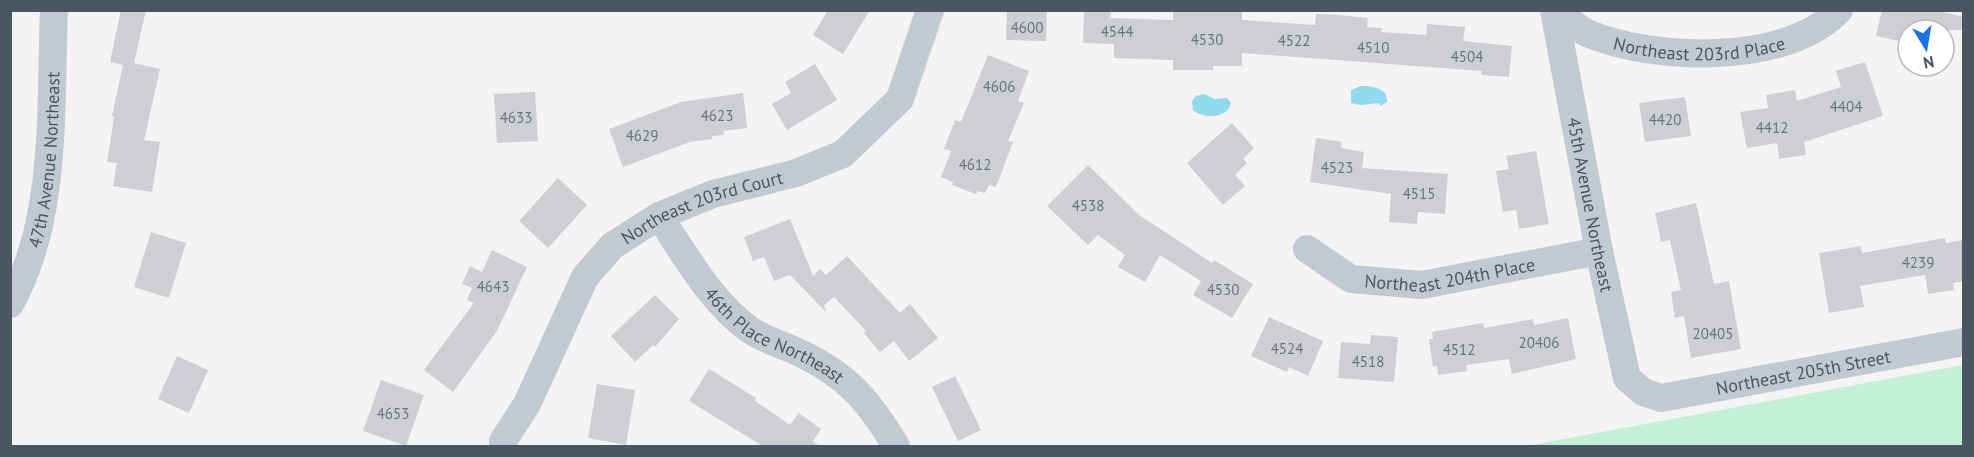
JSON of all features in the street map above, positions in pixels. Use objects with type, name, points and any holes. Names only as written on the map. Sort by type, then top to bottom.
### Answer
[{"type":"street","name":"47th Avenue Northeast","points":[[10,304],[23,282],[46,196],[54,10]]},
{"type":"street","name":"Northeast 203rd Court","points":[[503,441],[527,404],[585,277],[612,246],[659,216],[713,194],[796,173],[843,154],[900,99],[930,10]]},
{"type":"street","name":"Northeast 203rd Place","points":[[1556,10],[1585,32],[1632,47],[1730,53],[1790,40],[1828,23],[1839,10]]},
{"type":"street","name":"45th Avenue Northeast","points":[[1556,10],[1599,251],[1627,378],[1643,392]]},
{"type":"street","name":"46th Place Northeast","points":[[659,216],[711,294],[751,330],[842,376],[876,414],[896,447]]},
{"type":"street","name":"Northeast 204th Place","points":[[1307,249],[1351,279],[1422,285],[1599,251]]},
{"type":"street","name":"Northeast 205th Street","points":[[1643,392],[1662,398],[1964,342]]},
{"type":"green space","points":[[1963,365],[1963,446],[1526,446]]},
{"type":"water","points":[[1361,86],[1375,87],[1382,91],[1387,97],[1387,102],[1380,106],[1379,103],[1360,105],[1351,103],[1351,90]]},
{"type":"water","points":[[1204,94],[1215,99],[1227,98],[1231,103],[1229,108],[1215,116],[1197,113],[1193,110],[1192,101],[1196,96]]},
{"type":"building","points":[[121,10],[146,10],[134,63],[160,69],[144,140],[160,142],[152,192],[113,186],[117,163],[107,162],[114,117],[112,116],[123,65],[110,62]]},
{"type":"building","points":[[828,10],[870,10],[843,54],[813,35]]},
{"type":"building","points":[[1007,10],[1047,10],[1046,41],[1006,40]]},
{"type":"building","points":[[1084,10],[1111,10],[1110,18],[1173,20],[1173,12],[1242,10],[1242,20],[1315,25],[1316,14],[1339,15],[1368,18],[1367,27],[1382,28],[1381,32],[1426,35],[1427,24],[1465,27],[1463,41],[1512,46],[1509,77],[1481,75],[1482,71],[1242,53],[1242,66],[1213,66],[1213,70],[1173,70],[1173,60],[1114,58],[1114,44],[1083,43]]},
{"type":"building","points":[[1882,10],[1935,10],[1964,17],[1964,30],[1956,30],[1956,18],[1896,18],[1896,40],[1876,36]]},
{"type":"building","points":[[988,55],[1029,71],[1018,101],[1024,103],[1008,141],[1013,142],[996,187],[989,185],[985,193],[977,191],[976,194],[952,185],[953,182],[941,177],[951,151],[944,149],[955,120],[961,122]]},
{"type":"building","points":[[1865,62],[1883,116],[1804,142],[1806,155],[1779,159],[1777,143],[1747,148],[1740,112],[1768,108],[1766,95],[1795,90],[1797,101],[1841,87],[1836,71]]},
{"type":"building","points":[[815,64],[837,100],[787,130],[772,104],[791,93],[785,82]]},
{"type":"building","points":[[535,92],[538,141],[497,143],[494,94]]},
{"type":"building","points":[[743,93],[747,128],[723,131],[724,135],[690,142],[623,167],[609,129],[681,102]]},
{"type":"building","points":[[1685,97],[1691,136],[1645,142],[1639,103]]},
{"type":"building","points":[[1232,123],[1254,148],[1243,159],[1247,163],[1235,175],[1245,186],[1223,205],[1187,163]]},
{"type":"building","points":[[1316,138],[1342,142],[1341,148],[1364,152],[1362,168],[1448,174],[1445,214],[1418,212],[1417,224],[1389,222],[1391,194],[1310,182]]},
{"type":"building","points":[[1536,151],[1549,224],[1519,229],[1516,210],[1503,212],[1496,171],[1509,169],[1506,156]]},
{"type":"building","points":[[1088,165],[1139,215],[1212,263],[1214,260],[1253,284],[1232,318],[1193,295],[1201,281],[1160,255],[1145,282],[1118,267],[1125,255],[1098,235],[1088,245],[1047,206]]},
{"type":"building","points":[[558,178],[587,205],[548,248],[519,221]]},
{"type":"building","points":[[1696,203],[1714,284],[1729,281],[1741,349],[1691,358],[1684,316],[1675,318],[1671,292],[1681,290],[1670,240],[1661,242],[1655,213]]},
{"type":"building","points":[[790,219],[813,276],[820,269],[826,275],[847,256],[900,313],[910,304],[938,338],[909,361],[894,341],[880,352],[864,333],[866,331],[834,297],[824,305],[826,312],[790,275],[774,281],[764,257],[753,261],[744,237]]},
{"type":"building","points":[[151,232],[186,243],[169,298],[134,287]]},
{"type":"building","points":[[1945,238],[1946,243],[1964,240],[1964,281],[1953,283],[1954,290],[1928,294],[1925,275],[1860,286],[1864,307],[1829,313],[1819,253],[1861,246],[1862,253]]},
{"type":"building","points":[[492,250],[527,267],[497,331],[453,392],[424,370],[474,303],[467,300],[472,288],[462,284],[470,266],[482,272]]},
{"type":"building","points":[[655,295],[679,319],[655,347],[653,345],[635,362],[611,336]]},
{"type":"building","points":[[1269,317],[1323,341],[1308,376],[1289,367],[1287,372],[1251,356]]},
{"type":"building","points":[[1568,318],[1576,359],[1512,374],[1509,359],[1466,365],[1467,371],[1438,375],[1437,366],[1433,367],[1429,339],[1433,339],[1432,332],[1483,323],[1484,328],[1533,319],[1534,325]]},
{"type":"building","points":[[1371,335],[1398,337],[1394,382],[1338,378],[1341,342],[1370,344]]},
{"type":"building","points":[[177,356],[208,370],[189,413],[158,399]]},
{"type":"building","points":[[709,369],[756,398],[755,401],[790,425],[799,413],[821,429],[813,441],[820,447],[764,447],[689,401]]},
{"type":"building","points":[[955,376],[981,430],[958,441],[932,387]]},
{"type":"building","points":[[381,380],[424,395],[406,446],[363,431]]},
{"type":"building","points":[[597,384],[635,390],[626,445],[588,438]]}]
